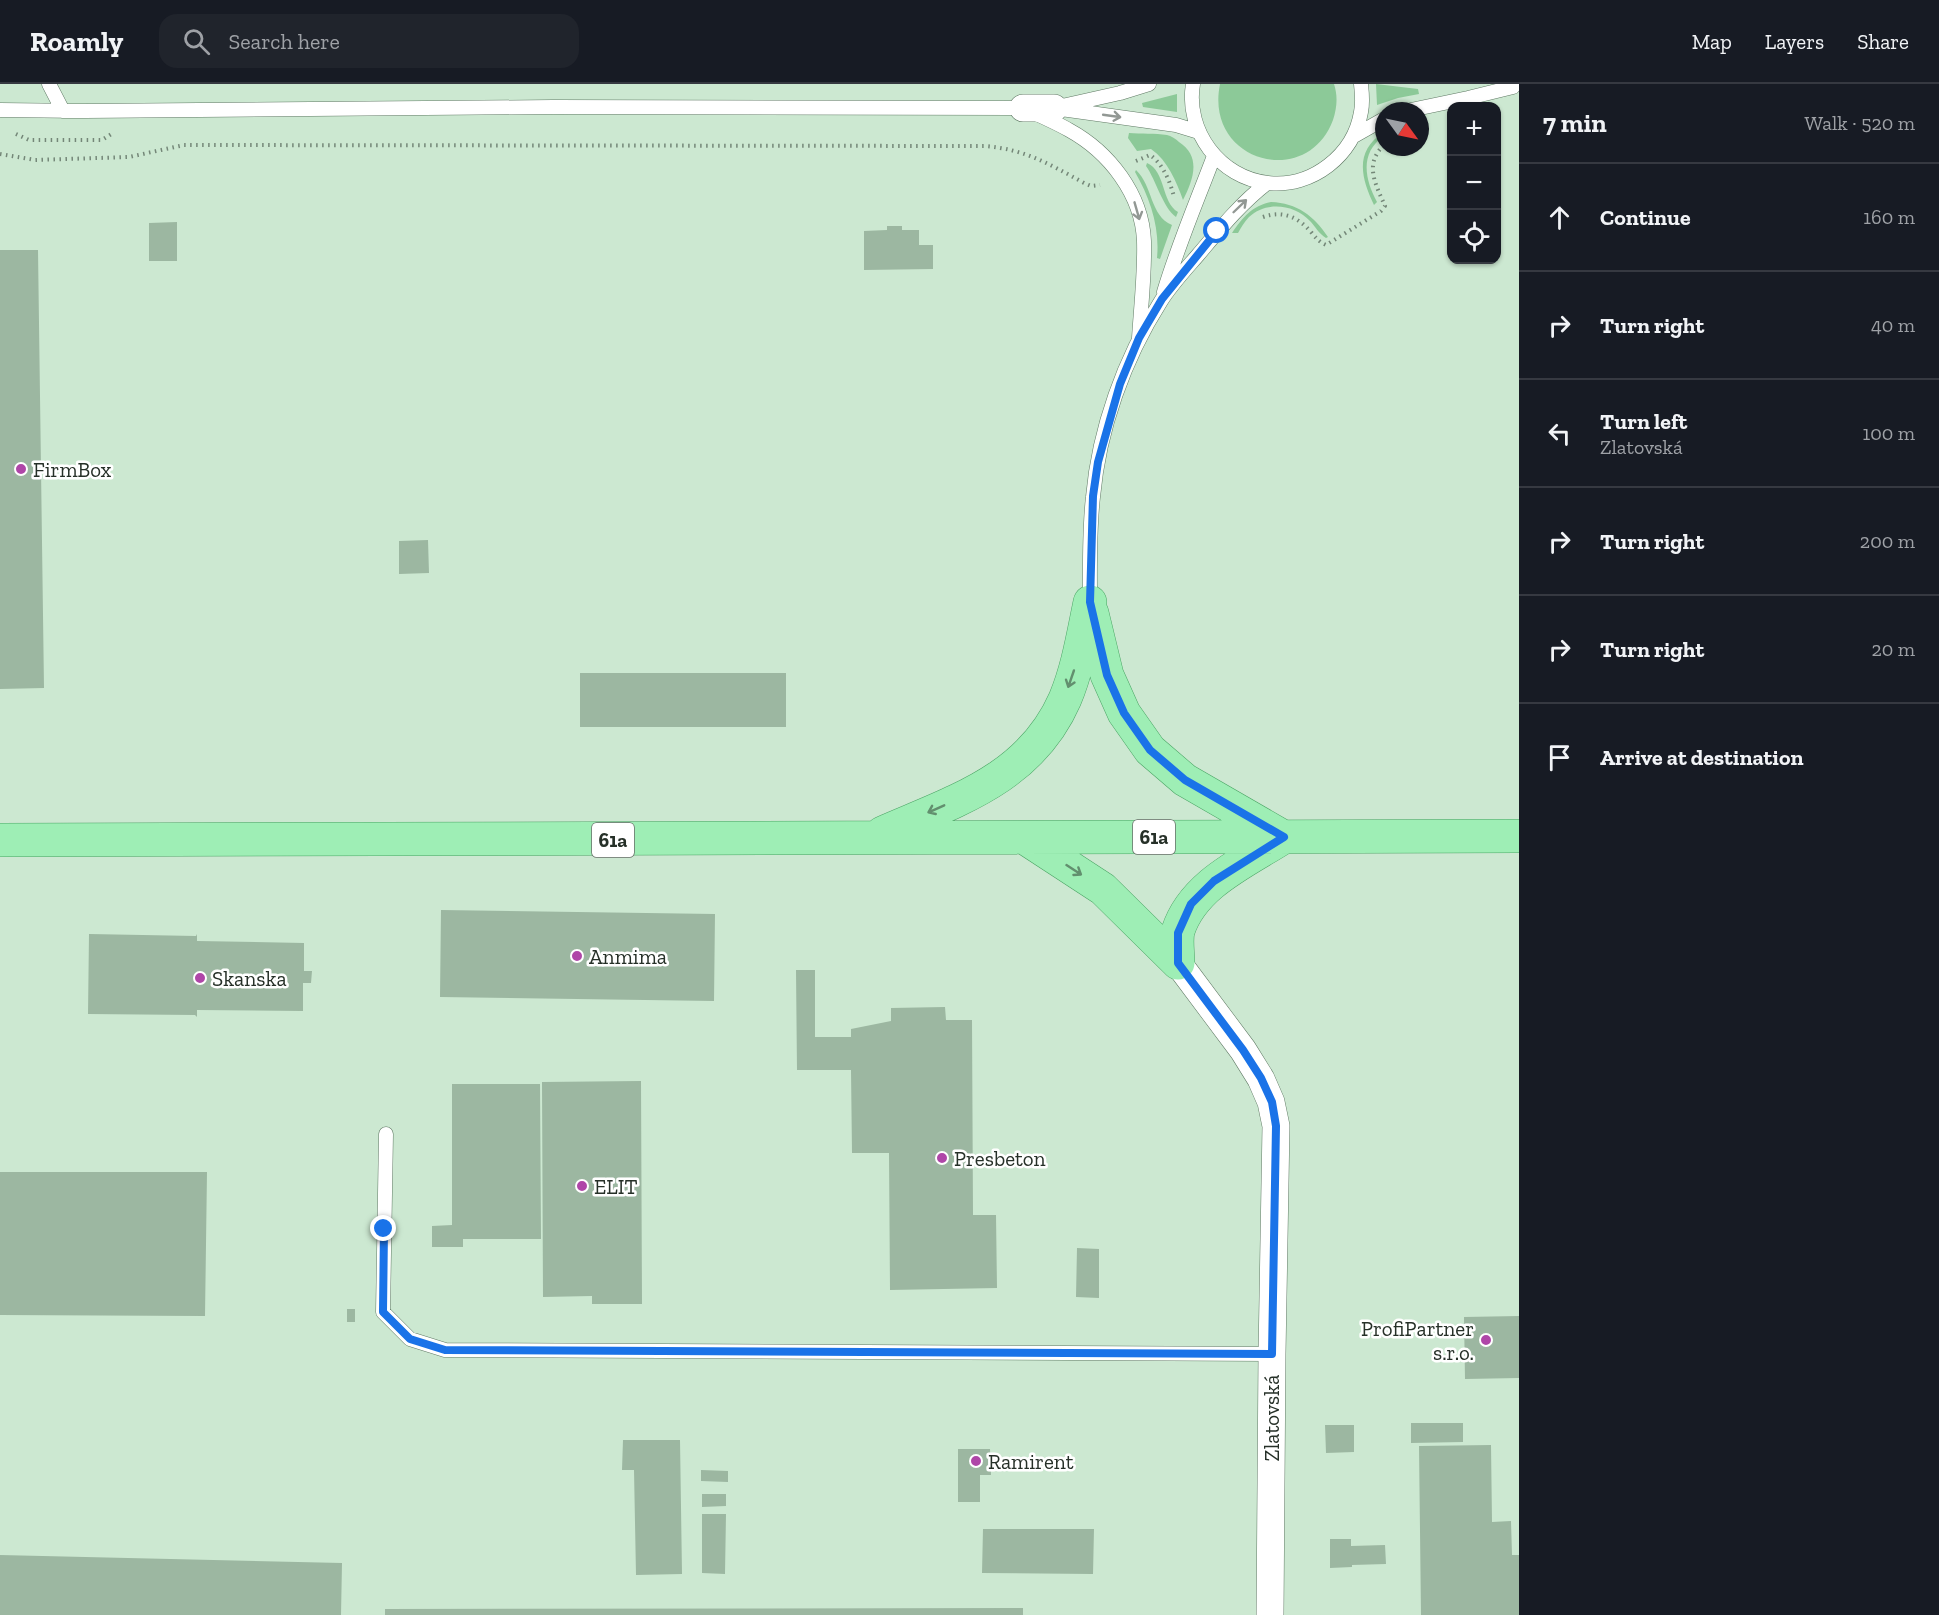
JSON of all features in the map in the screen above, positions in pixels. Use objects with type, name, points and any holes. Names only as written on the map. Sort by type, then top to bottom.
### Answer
[{"type":"main road","points":[[1090,602],[1107,675],[1124,713],[1150,750],[1185,780],[1284,837],[1214,881],[1191,904],[1178,933],[1178,963]]},
{"type":"main road","points":[[869,838],[972,793],[1008,772],[1039,742],[1064,700],[1078,658],[1090,602]]},
{"type":"main road","name":"61a","points":[[0,840],[1519,836]]},
{"type":"main road","points":[[1025,838],[1103,889],[1178,963]]},
{"type":"street","points":[[1023,108],[1054,108]]},
{"type":"street","name":"Zlatovská","points":[[1178,963],[1261,1078],[1272,1102],[1276,1126],[1270,1615]]},
{"type":"lane","points":[[49,84],[63,111]]},
{"type":"lane","points":[[1054,108],[1149,84]]},
{"type":"lane","points":[[1193,84],[1193,112],[1205,145],[1214,156],[1238,174],[1267,183],[1288,183],[1310,177],[1330,166],[1354,136],[1362,111],[1361,84]]},
{"type":"lane","points":[[1491,84],[1516,87]]},
{"type":"lane","points":[[1429,106],[1516,87]]},
{"type":"lane","points":[[0,110],[541,107],[1023,108],[1071,130],[1091,144],[1109,161],[1132,193],[1144,239],[1139,338]]},
{"type":"lane","points":[[1054,108],[1146,120],[1199,132]]},
{"type":"lane","points":[[1354,136],[1375,124]]},
{"type":"lane","points":[[1162,299],[1176,251],[1187,229],[1214,156]]},
{"type":"lane","points":[[1090,602],[1090,534],[1098,462],[1120,384],[1139,338],[1162,299],[1232,214],[1267,183]]},
{"type":"lane","points":[[386,1134],[383,1312],[410,1339],[445,1350],[1272,1354]]},
{"type":"path","points":[[10,132],[29,140],[102,140],[115,132]]},
{"type":"path","points":[[0,154],[35,160],[129,157],[184,145],[984,146],[1002,147],[1021,152],[1046,162],[1090,186]]},
{"type":"path","points":[[1137,160],[1150,155],[1157,160],[1177,203]]},
{"type":"path","points":[[1255,223],[1271,214],[1293,217],[1303,223],[1320,243],[1326,245],[1381,211],[1385,206],[1373,177],[1376,156]]},
{"type":"green space","points":[[1220,84],[1334,84],[1336,106],[1333,120],[1320,142],[1302,155],[1282,160],[1261,158],[1242,148],[1227,132],[1219,111]]},
{"type":"green space","points":[[1376,84],[1418,89],[1419,94],[1377,102]]},
{"type":"green space","points":[[1177,94],[1177,112],[1143,107],[1142,103]]},
{"type":"green space","points":[[1129,133],[1167,135],[1186,148],[1191,155],[1193,169],[1190,185],[1183,200],[1167,165],[1151,149],[1137,151],[1128,138]]},
{"type":"green space","points":[[1374,139],[1375,144],[1368,159],[1367,176],[1377,202],[1374,205],[1366,185],[1363,166],[1364,156]]},
{"type":"green space","points":[[1147,163],[1153,167],[1161,179],[1169,201],[1178,212],[1176,217],[1163,201],[1146,166]]},
{"type":"green space","points":[[1136,170],[1146,184],[1159,215],[1172,225],[1160,259],[1157,258],[1158,246],[1153,213]]},
{"type":"green space","points":[[1271,202],[1289,205],[1304,212],[1328,237],[1321,234],[1303,215],[1280,207],[1263,208],[1247,219],[1238,233],[1232,233],[1248,213],[1258,206]]},
{"type":"building","points":[[177,222],[177,261],[149,261],[149,223]]},
{"type":"building","points":[[887,226],[902,226],[902,230],[919,230],[919,245],[933,245],[933,269],[864,270],[864,231],[887,230]]},
{"type":"building","name":"FirmBox","points":[[0,250],[38,250],[44,688],[0,689]]},
{"type":"building","points":[[428,540],[429,573],[399,574],[399,541]]},
{"type":"building","points":[[580,673],[786,673],[786,727],[580,727]]},
{"type":"building","name":"Anmima","points":[[441,910],[715,914],[714,1001],[440,997]]},
{"type":"building","name":"Skanska","points":[[89,934],[196,936],[197,934],[197,941],[304,943],[304,971],[312,971],[311,983],[303,983],[303,1011],[197,1010],[197,1017],[195,1015],[88,1014]]},
{"type":"building","points":[[796,970],[815,970],[815,1037],[851,1037],[851,1029],[891,1021],[891,1008],[945,1007],[946,1020],[972,1020],[973,1215],[996,1215],[997,1288],[890,1290],[889,1153],[852,1153],[851,1070],[797,1070]]},
{"type":"building","points":[[641,1081],[642,1304],[592,1304],[592,1296],[543,1297],[542,1082]]},
{"type":"building","points":[[452,1084],[540,1084],[541,1239],[463,1239],[463,1247],[432,1247],[432,1226],[452,1225]]},
{"type":"building","points":[[0,1172],[207,1172],[205,1316],[0,1315]]},
{"type":"building","points":[[1077,1248],[1099,1249],[1099,1298],[1076,1297]]},
{"type":"building","points":[[347,1309],[355,1309],[355,1322],[347,1322]]},
{"type":"building","points":[[1519,1316],[1519,1378],[1465,1379],[1464,1317]]},
{"type":"building","points":[[1411,1423],[1463,1423],[1463,1442],[1411,1443]]},
{"type":"building","points":[[1325,1425],[1354,1425],[1354,1452],[1326,1453]]},
{"type":"building","points":[[623,1440],[680,1440],[682,1574],[636,1575],[634,1470],[622,1470]]},
{"type":"building","points":[[1491,1445],[1492,1522],[1511,1521],[1512,1555],[1519,1555],[1519,1615],[1421,1615],[1419,1446]]},
{"type":"building","points":[[958,1449],[990,1449],[991,1475],[980,1475],[980,1502],[958,1502]]},
{"type":"building","points":[[701,1470],[728,1471],[728,1482],[701,1481]]},
{"type":"building","points":[[702,1494],[726,1494],[726,1506],[702,1507]]},
{"type":"building","points":[[702,1514],[726,1514],[725,1574],[702,1573]]},
{"type":"building","points":[[983,1529],[1094,1529],[1093,1574],[982,1573]]},
{"type":"building","points":[[1330,1539],[1351,1539],[1351,1546],[1385,1545],[1386,1564],[1330,1568]]},
{"type":"building","points":[[0,1555],[342,1563],[341,1615],[0,1615]]},
{"type":"building","points":[[1023,1608],[1023,1615],[385,1615],[385,1609]]},
{"type":"place","name":"FirmBox","points":[[21,469]]},
{"type":"place","name":"Anmima","points":[[577,956]]},
{"type":"place","name":"Skanska","points":[[200,978]]},
{"type":"place","name":"Presbeton","points":[[942,1158]]},
{"type":"place","name":"ELIT","points":[[582,1186]]},
{"type":"place","name":"ProfiPartner s.r.o.","points":[[1486,1340]]},
{"type":"place","name":"Ramirent","points":[[976,1461]]},
{"type":"route","points":[[384,1229],[383,1312],[410,1339],[445,1350],[1272,1354],[1276,1126],[1272,1102],[1261,1078],[1243,1050],[1178,963],[1178,933],[1191,904],[1214,881],[1284,837],[1185,780],[1150,750],[1124,713],[1107,675],[1090,602],[1090,534],[1093,496],[1098,462],[1120,384],[1139,338],[1162,299],[1217,231]]}]
